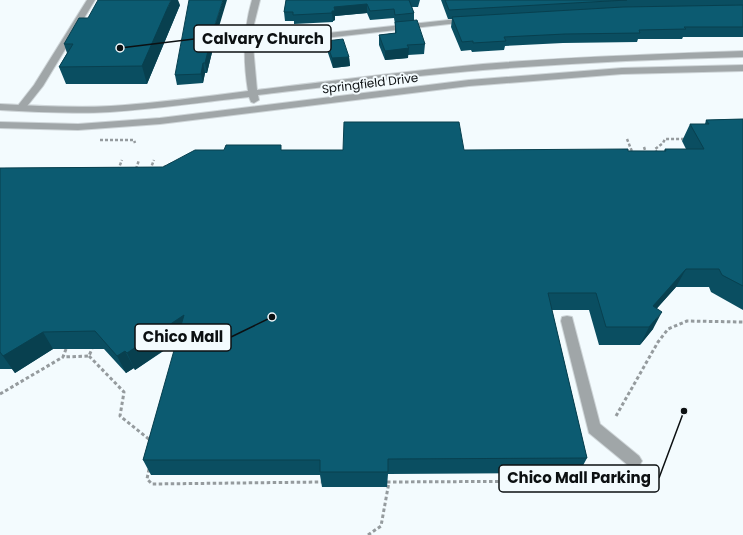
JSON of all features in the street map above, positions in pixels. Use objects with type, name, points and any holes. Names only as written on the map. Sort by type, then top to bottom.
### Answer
[{"type":"street","points":[[21,108],[38,86],[91,0]]},
{"type":"street","points":[[256,0],[251,13],[248,44],[256,109]]},
{"type":"street","points":[[248,44],[411,25],[479,19]]},
{"type":"street","name":"Springfield Drive","points":[[0,106],[42,109],[109,109],[176,103],[390,76],[531,63],[659,56],[743,54]]},
{"type":"street","name":"Springfield Drive","points":[[0,125],[78,127],[160,121],[469,83],[622,72],[743,68]]},
{"type":"street","points":[[567,321],[594,428],[634,461]]},
{"type":"path","points":[[627,139],[635,157],[629,157]]},
{"type":"path","points":[[660,157],[655,149],[663,143],[665,139],[692,139]]},
{"type":"path","points":[[94,140],[134,140],[135,143]]},
{"type":"path","points":[[644,147],[648,157]]},
{"type":"path","points":[[122,160],[118,171],[124,171]]},
{"type":"path","points":[[139,160],[135,171],[158,171],[171,163],[176,162]]},
{"type":"path","points":[[150,171],[154,160]]},
{"type":"path","points":[[616,416],[658,342],[668,329],[687,321],[743,322]]},
{"type":"path","points":[[63,357],[66,349]]},
{"type":"path","points":[[89,356],[92,349]]},
{"type":"path","points":[[0,394],[63,357],[89,356],[124,392],[120,416],[155,444]]},
{"type":"path","points":[[150,465],[147,479],[152,484],[322,482]]},
{"type":"path","points":[[368,535],[381,526],[388,482],[579,481],[590,469]]},
{"type":"building","points":[[98,0],[171,0],[142,66],[59,67],[73,44],[64,44],[79,18],[88,18]]},
{"type":"building","points":[[189,0],[223,0],[205,63],[203,63],[201,74],[175,75]]},
{"type":"building","points":[[286,0],[409,0],[414,13],[395,15],[394,9],[370,11],[367,4],[334,7],[335,11],[332,11],[332,13],[293,15],[293,12],[284,12]]},
{"type":"building","points":[[445,0],[627,0],[449,10]]},
{"type":"building","points":[[743,5],[743,27],[684,27],[686,29],[639,30],[640,33],[565,34],[504,37],[506,41],[473,43],[473,41],[462,42],[452,17],[623,7]]},
{"type":"building","points":[[417,20],[425,44],[407,45],[409,48],[385,51],[379,35],[396,33],[395,22]]},
{"type":"building","points":[[343,39],[349,57],[332,58],[326,41]]},
{"type":"building","points":[[743,119],[743,286],[722,275],[719,269],[686,269],[653,306],[662,312],[649,327],[606,327],[596,293],[548,293],[587,458],[388,459],[388,472],[320,472],[320,460],[143,460],[184,315],[127,353],[125,351],[117,356],[95,331],[43,332],[3,356],[0,352],[0,168],[163,167],[195,150],[224,150],[226,145],[281,145],[281,150],[343,150],[344,122],[459,122],[464,150],[628,149],[628,151],[666,151],[665,149],[704,149],[690,124],[709,124],[706,120]]},
{"type":"place","name":"Calvary Church","points":[[120,48]]},
{"type":"place","name":"Chico Mall","points":[[272,317]]},
{"type":"place","name":"Chico Mall Parking","points":[[684,411]]}]
